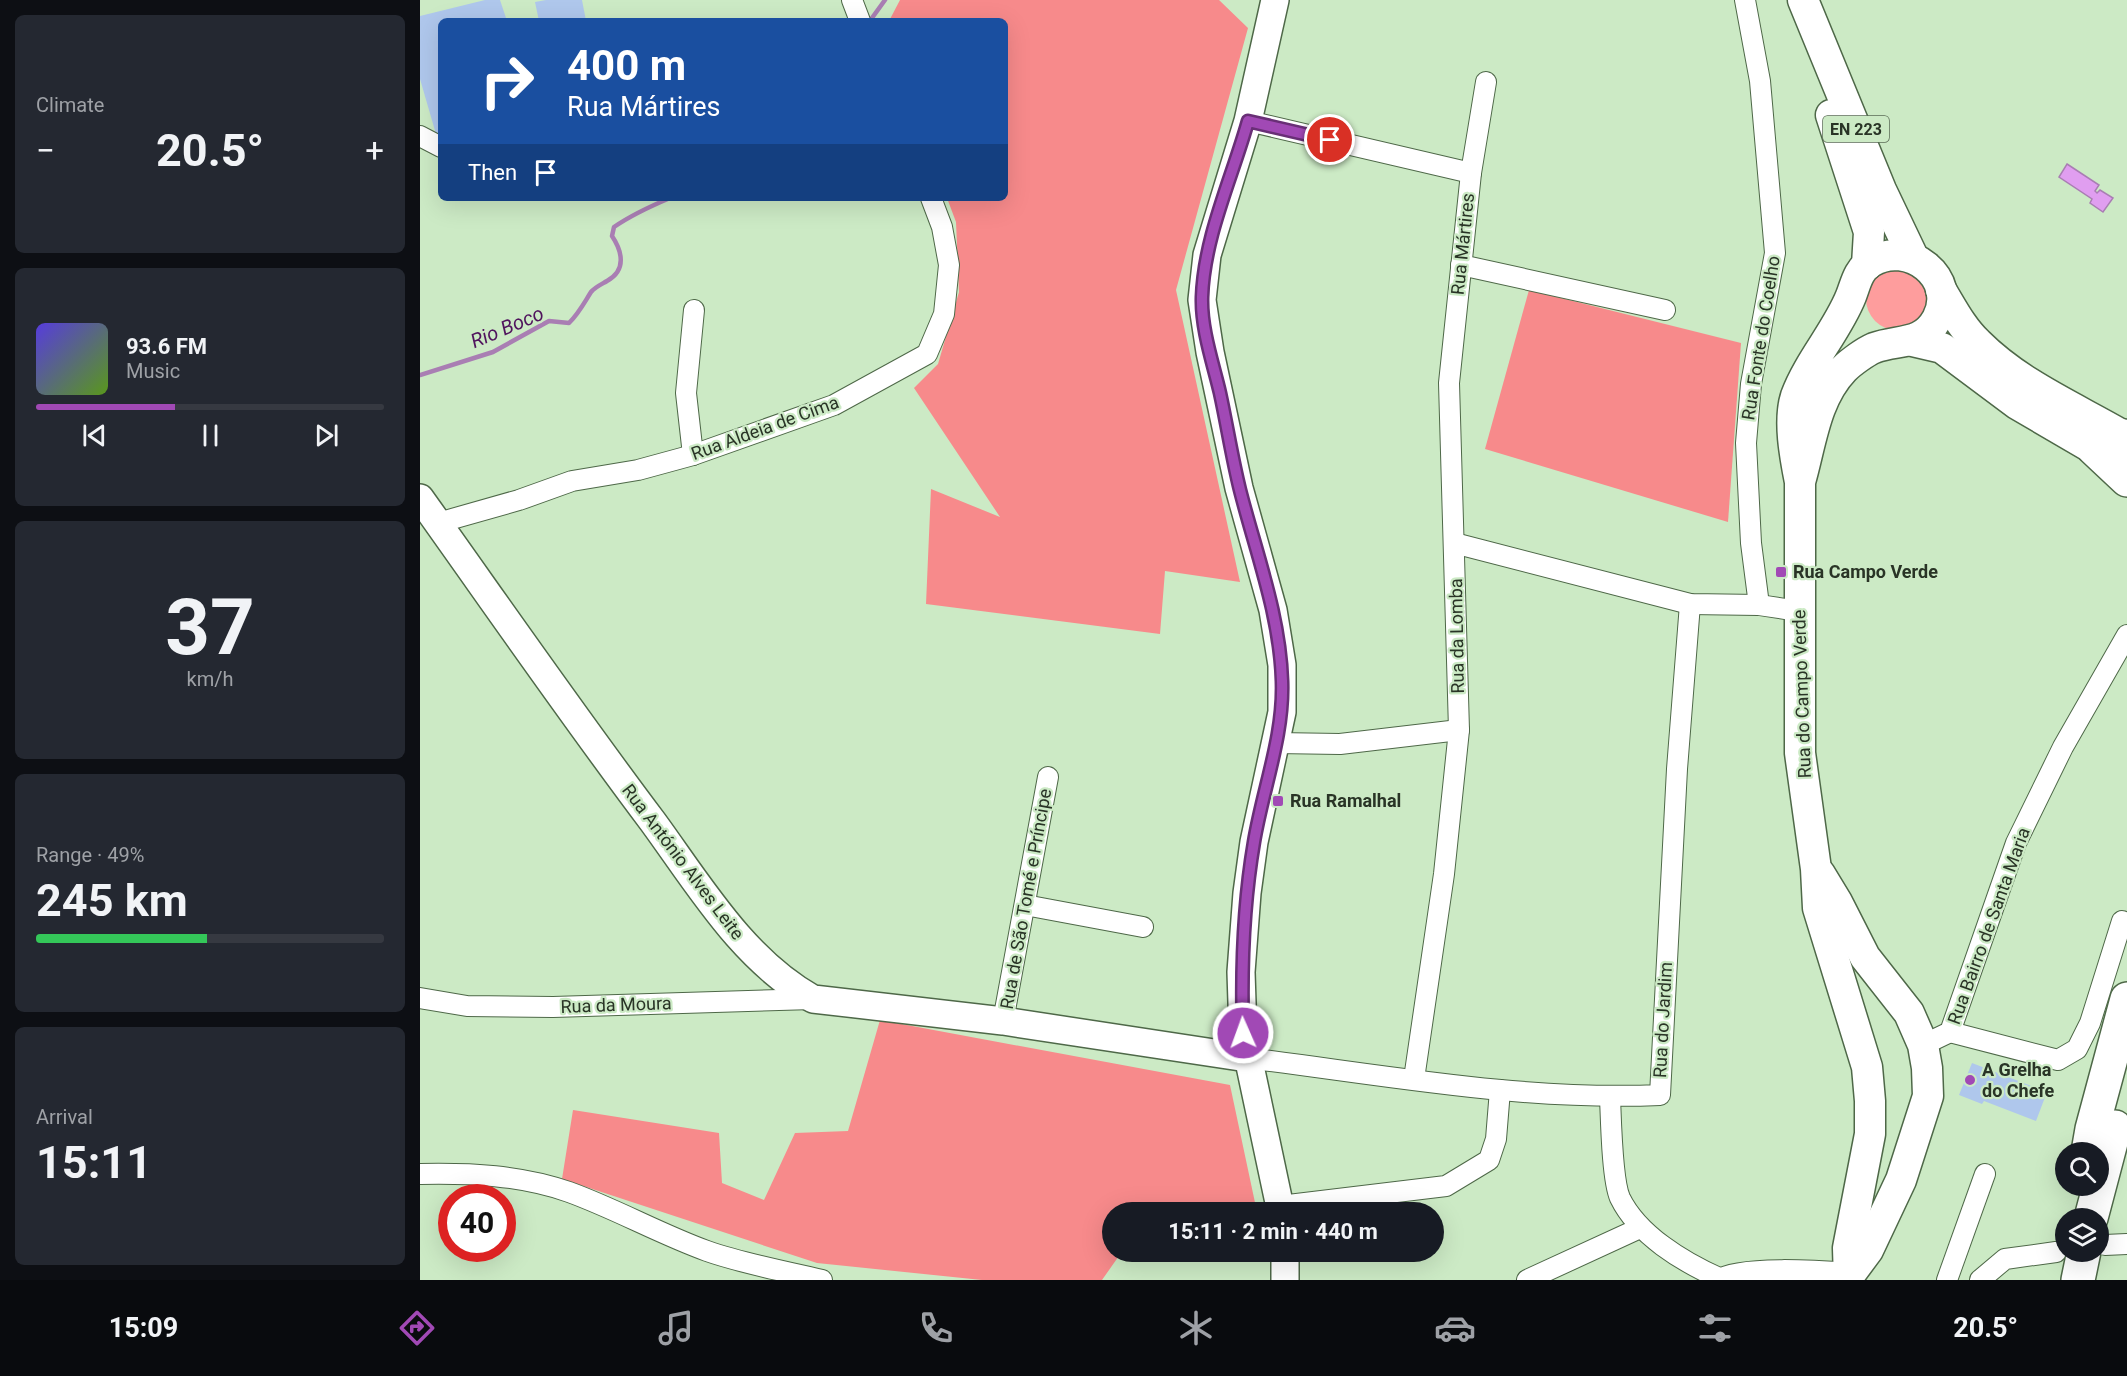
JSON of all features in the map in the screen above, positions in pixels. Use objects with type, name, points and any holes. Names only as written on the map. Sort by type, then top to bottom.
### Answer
[{"type":"highway","points":[[2094,449],[2127,480]]},
{"type":"highway","points":[[2090,1142],[2127,999]]},
{"type":"highway","points":[[2090,1208],[2127,1082]]},
{"type":"main road","name":"EN 223","points":[[1792,0],[1869,232],[1867,265]]},
{"type":"main road","name":"EN 223","points":[[1803,0],[1881,190],[1913,257],[1926,265],[1935,276],[1961,323],[1977,343],[2009,370],[2126,443]]},
{"type":"main road","points":[[1867,265],[1889,254],[1913,257]]},
{"type":"main road","name":"Rua do Campo Verde","points":[[1850,1277],[1848,1248],[1870,1134],[1870,1101],[1867,1067],[1818,908],[1816,869],[1800,753],[1798,611],[1800,482],[1793,444],[1796,397],[1852,295],[1854,284],[1867,265]]},
{"type":"main road","name":"Rua do Campo Verde","points":[[1800,482],[1815,420],[1831,384],[1845,367],[1873,348],[1903,343],[1923,336],[1938,316],[1941,290]]},
{"type":"main road","name":"EN 223","points":[[1852,295],[1855,316],[1867,333],[1880,341],[1942,348],[2017,404],[2094,449],[2126,443]]},
{"type":"main road","name":"Rua do Campo Verde","points":[[1816,869],[1837,902],[1865,957],[1909,1013],[1923,1045],[1928,1068],[1928,1096],[1901,1180],[1868,1250],[1850,1277]]},
{"type":"main road","points":[[1858,1034],[1869,1011],[1883,1004],[1894,1004],[1909,1013]]},
{"type":"main road","points":[[1870,1101],[1887,1119],[1896,1121],[1907,1118],[1918,1110],[1928,1096]]},
{"type":"street","points":[[852,0],[859,18]]},
{"type":"street","points":[[1275,0],[1248,121],[1207,255],[1202,300],[1239,488],[1279,637],[1282,712],[1256,831],[1247,893],[1241,972],[1243,1033],[1247,1058],[1279,1202]]},
{"type":"street","name":"Rua Fonte do Coelho","points":[[1745,0],[1760,81],[1775,253],[1751,384],[1746,443],[1751,543],[1759,605]]},
{"type":"street","points":[[1471,173],[1486,82]]},
{"type":"street","name":"Rua Mártires","points":[[1248,121],[1471,173],[1449,383],[1454,543]]},
{"type":"street","points":[[420,136],[438,145]]},
{"type":"street","name":"Rua Aldeia de Cima","points":[[438,523],[519,500],[572,481],[638,470],[693,455],[834,405],[927,354],[945,314],[949,265],[942,227],[932,201]]},
{"type":"street","points":[[1461,265],[1665,310]]},
{"type":"street","points":[[693,455],[686,393],[694,310]]},
{"type":"street","name":"Rua António Alves Leite","points":[[420,498],[553,686],[737,936],[786,984],[813,999],[1004,1021],[1247,1058]]},
{"type":"street","points":[[1454,543],[1690,604],[1759,605],[1798,611]]},
{"type":"street","name":"Rua da Lomba","points":[[1414,1079],[1444,874],[1459,730],[1454,543]]},
{"type":"street","name":"Rua do Jardim","points":[[1247,1058],[1500,1090],[1610,1097],[1660,1095],[1677,769],[1690,604]]},
{"type":"street","name":"Rua Bairro de Santa Maria","points":[[1923,1045],[1950,1032],[2016,843],[2063,747],[2127,635]]},
{"type":"street","points":[[1276,743],[1341,744],[1459,730]]},
{"type":"street","name":"Rua de São Tomé e Príncipe","points":[[1004,1021],[1048,777]]},
{"type":"street","points":[[1025,905],[1143,927]]},
{"type":"street","points":[[1950,1032],[2058,1060],[2077,1049],[2090,1023],[2122,921]]},
{"type":"street","name":"Rua da Moura","points":[[420,998],[467,1006],[553,1007],[813,999]]},
{"type":"street","points":[[1331,1202],[1446,1186],[1488,1160],[1496,1139],[1500,1090]]},
{"type":"street","points":[[1610,1097],[1620,1197],[1640,1228],[1696,1268],[1719,1279],[1768,1270],[1812,1269],[1850,1277]]},
{"type":"street","points":[[420,1174],[466,1173],[520,1180],[568,1192],[709,1252],[822,1280]]},
{"type":"street","points":[[1947,1280],[1985,1174]]},
{"type":"street","points":[[1527,1280],[1640,1228]]},
{"type":"street","points":[[2109,1244],[2127,1244]]},
{"type":"street","points":[[1980,1280],[2005,1259],[2055,1249]]},
{"type":"street","points":[[1285,1262],[1286,1280]]},
{"type":"shaded area","points":[[900,0],[1219,0],[1248,28],[1176,290],[1240,582],[1165,571],[1160,634],[926,604],[931,489],[1000,517],[914,388],[938,364],[959,292],[956,222],[948,201],[1008,201],[1008,18],[891,18]]},
{"type":"shaded area","points":[[2067,164],[2099,185],[2095,191],[2097,193],[2100,190],[2113,198],[2103,212],[2090,203],[2092,199],[2059,177]]},
{"type":"shaded area","points":[[1897,268],[1919,277],[1928,299],[1919,321],[1897,330],[1875,321],[1866,299],[1875,277]]},
{"type":"shaded area","points":[[1529,290],[1741,343],[1728,522],[1485,449]]},
{"type":"shaded area","points":[[880,1020],[1230,1085],[1255,1202],[1102,1202],[1102,1262],[1115,1262],[1102,1280],[982,1280],[817,1263],[562,1179],[573,1110],[719,1133],[722,1183],[764,1200],[795,1133],[848,1131]]},
{"type":"building","points":[[485,0],[500,0],[506,18],[438,18],[438,141],[420,79],[420,16]]},
{"type":"building","points":[[582,0],[585,18],[538,18],[535,2]]},
{"type":"building","points":[[1972,1063],[2047,1092],[2036,1121],[1984,1101],[1982,1104],[1959,1095]]},
{"type":"waterway","name":"Rio Boco","points":[[872,18],[885,0]]},
{"type":"waterway","name":"Rio Boco","points":[[420,375],[493,352],[549,321],[569,323],[593,290],[618,271],[621,260],[612,236],[614,227],[663,201]]},
{"type":"place","name":"Rua Campo Verde","points":[[1781,572]]},
{"type":"place","name":"Rua Ramalhal","points":[[1278,801]]},
{"type":"place","name":"A Grelha do Chefe","points":[[1970,1080]]},
{"type":"route","points":[[1243,1033],[1241,972],[1247,893],[1260,809],[1280,726],[1282,665],[1273,610],[1239,488],[1210,352],[1204,322],[1203,279],[1207,255],[1248,121],[1330,140]]}]
